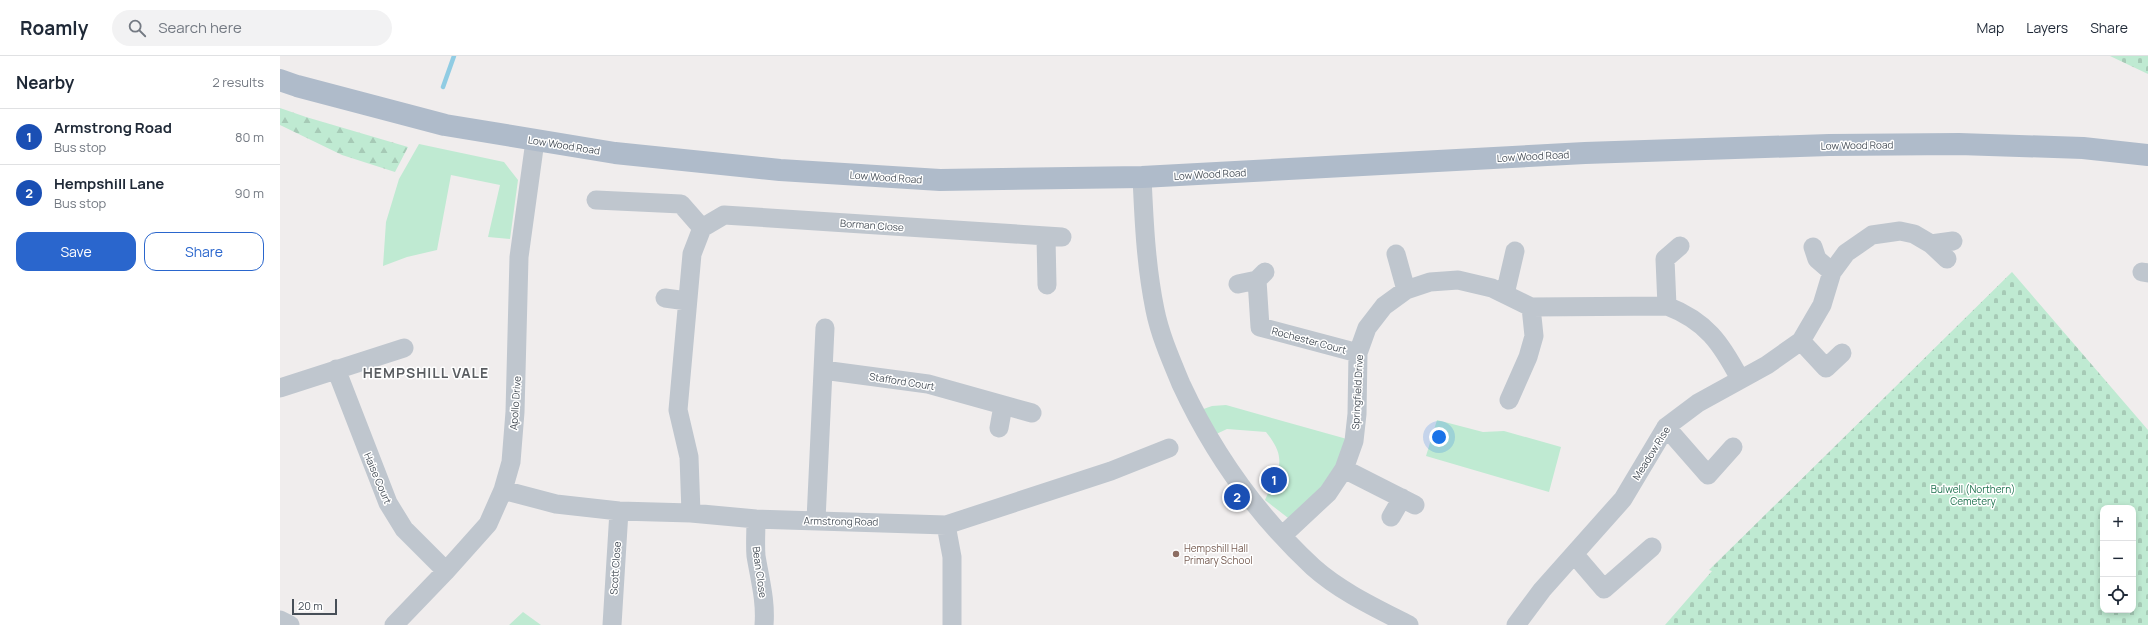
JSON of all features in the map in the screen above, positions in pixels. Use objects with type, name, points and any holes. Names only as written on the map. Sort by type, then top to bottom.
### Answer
[{"type":"main road","name":"Low Wood Road","points":[[280,80],[297,86],[445,124],[535,141],[615,153],[780,170],[940,180],[1142,177],[1585,153],[1829,145],[1966,144],[2083,148],[2148,154]]},
{"type":"street","name":"Apollo Drive","points":[[394,625],[446,571],[488,524],[503,490],[511,462],[515,412],[519,257],[535,141]]},
{"type":"street","points":[[1142,177],[1147,267],[1155,311],[1170,358],[1195,412],[1227,467],[1256,506],[1313,566],[1357,599],[1409,625]]},
{"type":"street","points":[[596,200],[682,204],[702,228],[692,254],[678,410],[690,457],[691,513]]},
{"type":"street","name":"Borman Close","points":[[702,228],[724,215],[1054,237],[1047,285]]},
{"type":"street","name":"Meadow Rise","points":[[1516,625],[1542,590],[1623,499],[1666,426],[1678,416],[1767,364],[1801,341],[1822,305],[1832,272],[1846,253],[1872,235],[1900,232],[1914,234],[1931,244],[1947,259]]},
{"type":"street","points":[[1931,244],[1953,241]]},
{"type":"street","points":[[1667,306],[1665,259],[1680,246]]},
{"type":"street","points":[[1813,246],[1817,259],[1832,272]]},
{"type":"street","points":[[1505,294],[1515,252]]},
{"type":"street","points":[[1396,254],[1406,290]]},
{"type":"street","name":"Rochester Court","points":[[1254,278],[1260,327],[1358,354]]},
{"type":"street","name":"Springfield Drive","points":[[1283,535],[1328,493],[1344,469],[1354,441],[1357,414],[1358,354],[1368,328],[1384,306],[1406,290],[1430,282],[1458,280],[1492,288],[1531,307],[1667,306],[1685,313],[1706,328],[1724,350],[1740,379]]},
{"type":"street","points":[[665,298],[687,301]]},
{"type":"street","points":[[1509,400],[1528,357],[1534,336],[1531,307]]},
{"type":"street","points":[[816,520],[825,328]]},
{"type":"street","points":[[1801,341],[1826,368],[1842,353]]},
{"type":"street","points":[[280,388],[404,348]]},
{"type":"street","name":"Haise Court","points":[[336,369],[388,503],[404,529],[446,571]]},
{"type":"street","name":"Stafford Court","points":[[823,370],[928,384],[1032,413]]},
{"type":"street","points":[[999,428],[1003,406]]},
{"type":"street","points":[[1666,426],[1708,475],[1733,447]]},
{"type":"street","name":"Armstrong Road","points":[[503,490],[556,504],[619,511],[691,513],[756,519],[946,525],[1111,471],[1169,448]]},
{"type":"street","points":[[1344,469],[1409,502],[1391,517]]},
{"type":"street","name":"Scott Close","points":[[612,625],[619,511]]},
{"type":"street","name":"Bean Close","points":[[756,519],[756,555],[762,584],[765,612],[764,625]]},
{"type":"street","points":[[946,525],[952,557],[952,625]]},
{"type":"street","points":[[1574,554],[1604,589],[1652,547]]},
{"type":"street","points":[[280,620],[290,625]]},
{"type":"green space","points":[[2110,56],[2148,56],[2148,74]]},
{"type":"green space","points":[[280,108],[408,147],[395,172],[342,155],[280,125]]},
{"type":"green space","points":[[419,144],[504,162],[518,180],[510,239],[488,237],[500,185],[451,175],[437,250],[407,257],[383,266],[386,222],[399,179]]},
{"type":"green space","name":"Bulwell (Northern) Cemetery","points":[[2012,272],[2148,430],[2148,625],[1665,625],[1712,571],[1709,570]]},
{"type":"green space","points":[[1226,405],[1354,441],[1344,469],[1292,521],[1265,500],[1279,466],[1277,450],[1266,432],[1227,429],[1212,436],[1195,412],[1212,406]]},
{"type":"green space","points":[[1437,420],[1483,432],[1504,431],[1561,447],[1549,492],[1426,456]]},
{"type":"green space","points":[[523,612],[541,625],[509,625]]},
{"type":"waterway","points":[[443,87],[454,56]]},
{"type":"place","name":"Armstrong Road","points":[[1274,480]]},
{"type":"place","name":"Hempshill Lane","points":[[1237,497]]},
{"type":"place","name":"Hempshill Hall Primary School","points":[[1176,554]]},
{"type":"district","name":"HEMPSHILL VALE","points":[[426,373]]}]
